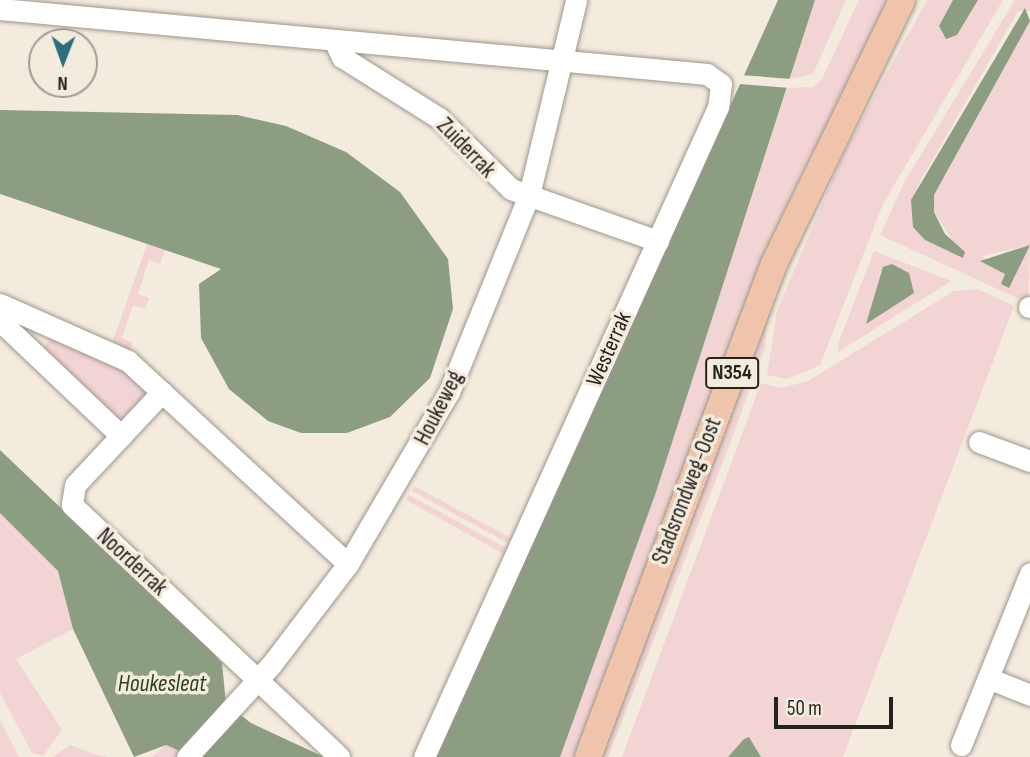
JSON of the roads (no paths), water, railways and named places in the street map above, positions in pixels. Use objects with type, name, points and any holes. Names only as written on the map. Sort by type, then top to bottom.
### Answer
[{"type":"main road","name":"Stadsrondweg-Oost","points":[[588,757],[784,239],[902,0]]},
{"type":"street","name":"Houkeweg","points":[[187,757],[251,687],[348,564],[449,392],[529,195],[565,61],[576,0]]},
{"type":"street","points":[[0,9],[565,61]]},
{"type":"street","name":"Zuiderrak","points":[[334,40],[342,58],[414,99],[500,182],[658,241]]},
{"type":"street","name":"Westerrak","points":[[424,757],[718,107],[721,85],[706,74],[565,61]]},
{"type":"street","points":[[0,304],[128,361],[348,564]]},
{"type":"street","points":[[0,321],[121,436]]},
{"type":"street","name":"Noorderrak","points":[[162,391],[75,485],[72,505],[251,687]]},
{"type":"street","points":[[979,442],[1030,461]]},
{"type":"street","points":[[961,745],[1030,573]]},
{"type":"street","points":[[988,678],[1030,695]]},
{"type":"street","points":[[251,687],[339,757]]},
{"type":"water","points":[[778,0],[815,0],[656,492],[560,757],[436,757]]},
{"type":"water","points":[[953,0],[978,0],[957,35],[946,39],[939,26]]},
{"type":"water","points":[[1025,8],[1030,21],[934,195],[934,212],[945,234],[965,252],[963,258],[925,240],[913,227],[911,200]]},
{"type":"water","points":[[0,110],[237,115],[286,126],[346,152],[400,192],[448,259],[453,309],[430,378],[390,417],[347,433],[301,433],[268,421],[229,389],[201,338],[199,284],[221,269],[0,194]]},
{"type":"water","points":[[1030,245],[1009,288],[1001,284],[1005,274],[980,261]]},
{"type":"water","points":[[892,264],[909,273],[914,293],[866,324],[883,267]]},
{"type":"water","name":"Houkesleat","points":[[0,450],[222,663],[226,704],[251,723],[324,757],[194,757],[166,745],[134,757],[73,629],[58,571],[0,513]]},
{"type":"water","points":[[749,737],[761,757],[728,757],[744,739]]}]
